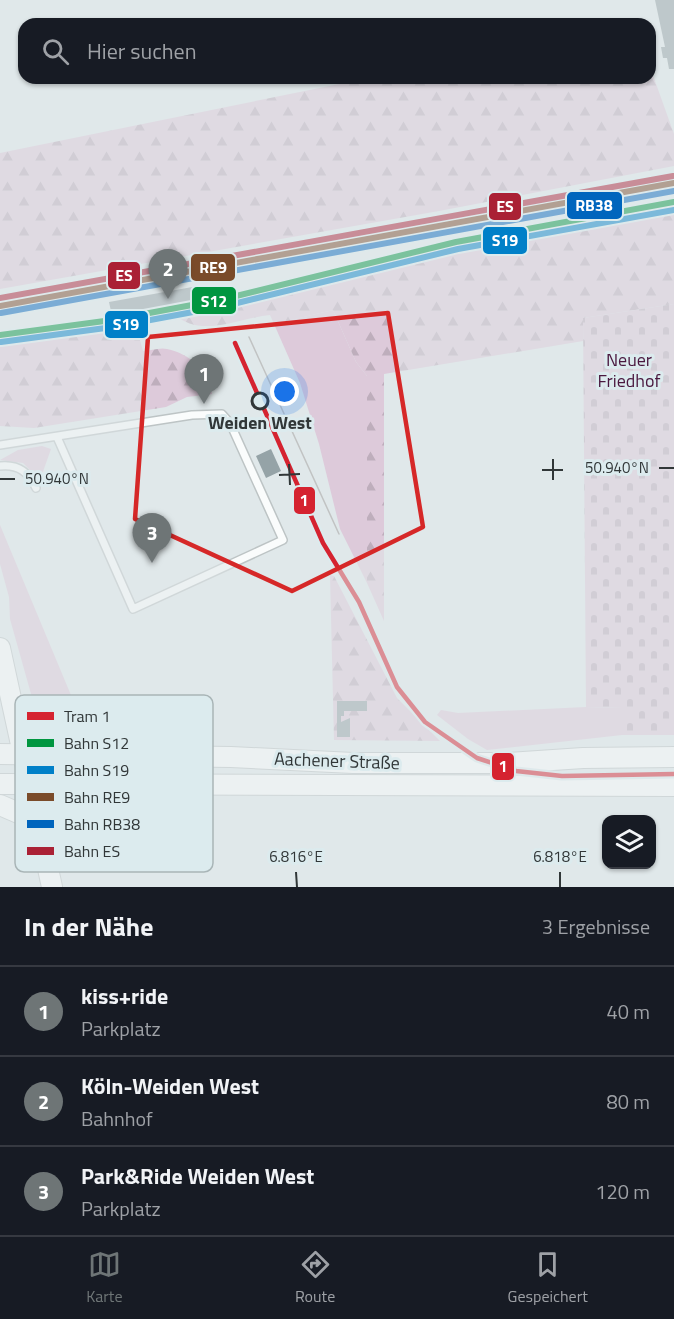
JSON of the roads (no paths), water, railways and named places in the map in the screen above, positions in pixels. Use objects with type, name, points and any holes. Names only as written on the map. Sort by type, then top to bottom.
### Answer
[{"type":"main road","points":[[0,648],[15,718]]},
{"type":"main road","name":"Aachener Straße","points":[[213,758],[353,763],[507,763],[583,758],[674,757]]},
{"type":"main road","name":"Aachener Straße","points":[[213,784],[674,786]]},
{"type":"main road","points":[[0,805],[15,811]]},
{"type":"main road","points":[[49,872],[52,887]]},
{"type":"lane","points":[[0,445],[57,436],[192,415],[222,414],[231,423],[283,540],[133,609],[57,436]]},
{"type":"lane","points":[[0,466],[8,465],[23,469],[36,488]]},
{"type":"tram line","points":[[249,337],[339,534]]},
{"type":"tram line","name":"1","points":[[235,343],[323,543],[359,602],[397,687],[425,722],[477,758],[516,771],[562,776],[674,774]]},
{"type":"rail line","name":"ES","points":[[0,298],[673,176]]},
{"type":"rail line","name":"RE9","points":[[0,306],[674,183]]},
{"type":"rail line","name":"RB38","points":[[1,313],[674,191]]},
{"type":"rail line","name":"S12","points":[[0,335],[112,320],[224,299],[456,242],[674,202]]},
{"type":"rail line","name":"S19","points":[[1,342],[113,327],[225,306],[458,249],[674,210]]},
{"type":"place","name":"Köln-Weiden West","points":[[168,299]]},
{"type":"place","name":"Weiden West","points":[[260,401]]},
{"type":"place","name":"kiss+ride","points":[[204,404]]},
{"type":"place","name":"Park&Ride Weiden West","points":[[152,563]]},
{"type":"park label","name":"Neuer Friedhof","points":[[629,370]]}]
